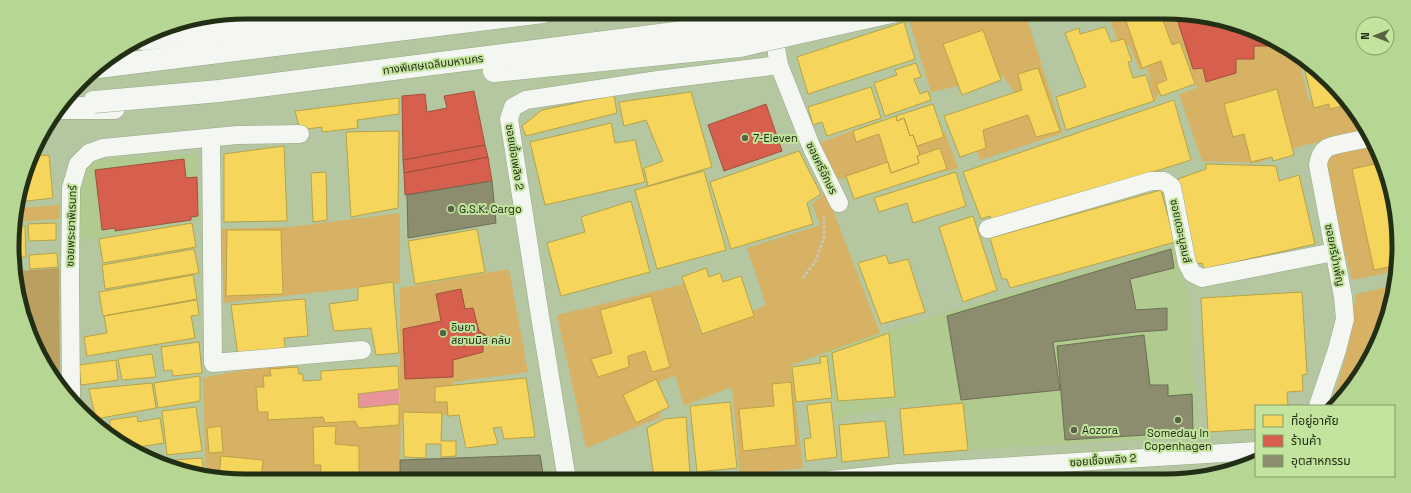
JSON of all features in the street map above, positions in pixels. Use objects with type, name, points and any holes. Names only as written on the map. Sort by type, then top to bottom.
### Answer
[{"type":"main road","points":[[155,38],[350,19]]},
{"type":"main road","points":[[110,65],[485,19]]},
{"type":"main road","name":"ทางพิเศษเฉลิมมหานคร","points":[[70,102],[94,102],[235,89],[746,24],[767,19]]},
{"type":"main road","points":[[66,108],[124,108],[217,100],[740,46],[860,19]]},
{"type":"street","points":[[771,19],[779,65]]},
{"type":"street","name":"ซอยศรีอักษร","points":[[779,65],[811,146],[837,200]]},
{"type":"street","name":"ซอยเชื้อเพลิง 2","points":[[567,474],[509,119],[513,108],[526,100],[658,80],[779,65]]},
{"type":"street","name":"ซอยพระยาพิเรนทร์","points":[[71,392],[71,188],[78,164],[89,153],[103,148],[237,135],[300,134]]},
{"type":"street","points":[[211,138],[213,363],[362,350]]},
{"type":"street","name":"ซอยศรีบำเพ็ญ","points":[[1318,405],[1337,350],[1345,319],[1343,297],[1318,165],[1319,158],[1327,148],[1365,139]]},
{"type":"street","name":"ซอยเดอะบูลมส์","points":[[988,229],[1128,187],[1151,181],[1164,181],[1172,187],[1187,263],[1192,273],[1197,276],[1202,278],[1334,252]]},
{"type":"street","name":"ซอยเชื้อเพลิง 2","points":[[889,474],[1255,451]]},
{"type":"path","points":[[803,278],[816,260],[824,238],[824,206],[837,200]]},
{"type":"shaded area","points":[[909,19],[1027,19],[1063,133],[980,160],[969,131],[1017,96],[1003,76],[931,92]]},
{"type":"shaded area","points":[[1109,19],[1179,19],[1209,23],[1252,36],[1278,49],[1300,64],[1309,102],[1323,83],[1336,96],[1362,132],[1301,146],[1258,163],[1202,161],[1179,94],[1197,88],[1181,41],[1155,102],[1147,68],[1139,70],[1130,46],[1118,43]]},
{"type":"shaded area","points":[[878,121],[887,146],[945,132],[958,168],[948,171],[837,179],[817,144]]},
{"type":"shaded area","points":[[1369,146],[1380,173],[1387,199],[1392,259],[1390,272],[1352,280],[1324,173],[1327,156]]},
{"type":"shaded area","points":[[197,154],[199,219],[77,241],[76,186],[89,160]]},
{"type":"shaded area","points":[[824,194],[833,210],[880,333],[791,365],[803,468],[740,474],[732,387],[684,406],[675,375],[652,386],[661,417],[586,448],[557,315],[684,284],[699,330],[748,313],[766,305],[747,248],[820,225],[812,204]]},
{"type":"shaded area","points":[[60,205],[60,219],[20,222],[22,208]]},
{"type":"shaded area","points":[[400,213],[400,283],[224,303],[221,229],[290,227]]},
{"type":"shaded area","points":[[1174,244],[1189,296],[1198,436],[968,450],[963,403],[899,406],[836,419],[829,351],[880,333]]},
{"type":"shaded area","points":[[59,268],[60,377],[49,360],[36,334],[23,291],[20,271]]},
{"type":"shaded area","points":[[509,269],[528,372],[453,382],[453,414],[401,419],[400,474],[232,474],[207,471],[203,378],[289,361],[310,401],[359,412],[400,411],[400,288]]},
{"type":"shaded area","points":[[1389,287],[1380,320],[1369,347],[1354,373],[1333,400],[1345,359],[1356,294]]},
{"type":"shaded area","points":[[399,389],[399,404],[359,408],[358,394]]},
{"type":"building: ที่อยู่อาศัย","points":[[1125,19],[1163,19],[1172,45],[1180,42],[1195,84],[1161,96],[1156,84],[1167,80],[1161,61],[1142,68]]},
{"type":"building: ที่อยู่อาศัย","points":[[904,22],[915,59],[808,94],[797,57]]},
{"type":"building: ที่อยู่อาศัย","points":[[1105,27],[1111,42],[1124,39],[1132,61],[1128,62],[1133,78],[1146,75],[1154,101],[1066,130],[1056,97],[1086,87],[1065,33],[1079,28],[1080,34]]},
{"type":"building: ที่อยู่อาศัย","points":[[983,30],[1001,80],[962,95],[943,44]]},
{"type":"building: ที่อยู่อาศัย","points":[[916,63],[921,77],[914,79],[920,94],[928,91],[931,100],[885,116],[874,83],[897,75],[895,70]]},
{"type":"building: ที่อยู่อาศัย","points":[[1304,67],[1315,75],[1336,96],[1343,106],[1330,109],[1329,104],[1314,108]]},
{"type":"building: ที่อยู่อาศัย","points":[[1038,68],[1060,131],[1036,137],[1028,115],[983,130],[986,148],[960,157],[944,116],[1022,90],[1018,74]]},
{"type":"building: ที่อยู่อาศัย","points":[[871,87],[881,118],[827,136],[822,122],[813,125],[808,107]]},
{"type":"building: ที่อยู่อาศัย","points":[[1277,89],[1294,155],[1273,161],[1272,157],[1251,162],[1244,134],[1233,137],[1224,104]]},
{"type":"building: ที่อยู่อาศัย","points":[[691,92],[712,167],[648,186],[644,168],[663,161],[646,120],[624,126],[619,102]]},
{"type":"building: ที่อยู่อาศัย","points":[[614,95],[617,113],[526,136],[522,126],[542,110]]},
{"type":"building: ที่อยู่อาศัย","points":[[399,98],[399,114],[357,120],[358,128],[322,132],[322,127],[300,130],[295,111]]},
{"type":"building: ที่อยู่อาศัย","points":[[1174,100],[1191,160],[992,222],[990,216],[981,219],[963,172]]},
{"type":"building: ที่อยู่อาศัย","points":[[933,104],[944,137],[917,146],[913,135],[910,136],[904,118],[897,121],[896,116]]},
{"type":"building: ที่อยู่อาศัย","points":[[896,116],[897,121],[904,118],[910,136],[913,135],[920,155],[917,156],[919,163],[891,173],[879,134],[856,142],[853,131]]},
{"type":"building: ที่อยู่อาศัย","points":[[611,123],[615,143],[635,140],[645,182],[545,205],[530,142]]},
{"type":"building: ที่อยู่อาศัย","points":[[399,131],[398,208],[351,217],[346,132]]},
{"type":"building: ที่อยู่อาศัย","points":[[284,146],[287,221],[224,222],[224,154]]},
{"type":"building: ที่อยู่อาศัย","points":[[940,148],[947,169],[854,199],[846,176],[888,162],[891,173],[919,163],[917,156]]},
{"type":"building: ที่อยู่อาศัย","points":[[799,151],[821,194],[807,203],[813,224],[731,249],[710,182]]},
{"type":"building: ที่อยู่อาศัย","points":[[49,155],[53,198],[23,201],[31,173],[38,156]]},
{"type":"building: ที่อยู่อาศัย","points":[[1206,164],[1276,166],[1279,181],[1299,175],[1315,244],[1204,269],[1202,263],[1195,264],[1178,179],[1206,169]]},
{"type":"building: ที่อยู่อาศัย","points":[[1377,164],[1388,202],[1392,232],[1391,267],[1374,270],[1352,169]]},
{"type":"building: ที่อยู่อาศัย","points":[[704,171],[726,250],[657,269],[635,190]]},
{"type":"building: ที่อยู่อาศัย","points":[[326,172],[327,220],[313,222],[311,173]]},
{"type":"building: ที่อยู่อาศัย","points":[[956,172],[966,206],[913,223],[907,203],[879,212],[874,198]]},
{"type":"building: ที่อยู่อาศัย","points":[[1161,190],[1175,242],[1010,288],[1007,279],[1002,279],[990,238]]},
{"type":"building: ที่อยู่อาศัย","points":[[631,201],[650,272],[561,296],[547,243],[585,232],[581,217]]},
{"type":"building: ที่อยู่อาศัย","points":[[973,216],[997,290],[963,302],[939,227]]},
{"type":"building: ที่อยู่อาศัย","points":[[56,223],[56,240],[29,241],[28,224]]},
{"type":"building: ที่อยู่อาศัย","points":[[192,223],[196,247],[103,263],[99,239]]},
{"type":"building: ที่อยู่อาศัย","points":[[20,226],[25,226],[26,257],[19,257]]},
{"type":"building: ที่อยู่อาศัย","points":[[477,229],[485,272],[415,284],[408,241]]},
{"type":"building: ที่อยู่อาศัย","points":[[227,230],[281,230],[283,294],[226,296]]},
{"type":"building: ที่อยู่อาศัย","points":[[194,249],[199,273],[105,289],[102,265]]},
{"type":"building: ที่อยู่อาศัย","points":[[57,253],[58,267],[30,269],[29,255]]},
{"type":"building: ที่อยู่อาศัย","points":[[886,255],[889,264],[908,259],[925,312],[881,324],[858,263]]},
{"type":"building: ที่อยู่อาศัย","points":[[706,268],[709,277],[720,273],[723,282],[741,276],[754,316],[702,334],[682,277]]},
{"type":"building: ที่อยู่อาศัย","points":[[193,275],[197,299],[103,316],[99,292]]},
{"type":"building: ที่อยู่อาศัย","points":[[393,282],[399,353],[376,355],[371,328],[334,331],[329,304],[358,300],[358,287]]},
{"type":"building: ที่อยู่อาศัย","points":[[1302,292],[1307,374],[1302,375],[1303,391],[1287,392],[1288,405],[1255,405],[1255,429],[1208,432],[1201,298]]},
{"type":"building: ที่อยู่อาศัย","points":[[651,296],[670,367],[652,372],[645,351],[628,356],[629,367],[598,377],[591,359],[612,353],[600,310]]},
{"type":"building: ที่อยู่อาศัย","points":[[305,299],[308,336],[284,338],[286,352],[238,356],[231,305]]},
{"type":"building: ที่อยู่อาศัย","points":[[197,300],[199,315],[191,316],[195,338],[87,356],[84,337],[107,333],[104,316]]},
{"type":"building: ที่อยู่อาศัย","points":[[889,333],[895,397],[838,401],[832,353]]},
{"type":"building: ที่อยู่อาศัย","points":[[199,342],[202,373],[173,376],[172,370],[164,371],[161,347]]},
{"type":"building: ที่อยู่อาศัย","points":[[152,354],[156,377],[122,380],[118,359]]},
{"type":"building: ที่อยู่อาศัย","points":[[827,356],[832,398],[796,402],[792,367],[821,363],[820,357]]},
{"type":"building: ที่อยู่อาศัย","points":[[116,360],[118,380],[81,385],[79,365]]},
{"type":"building: ที่อยู่อาศัย","points":[[398,366],[399,389],[358,394],[359,408],[399,404],[399,425],[359,428],[355,421],[325,423],[323,417],[268,420],[268,412],[258,412],[256,387],[264,387],[263,376],[271,376],[270,369],[298,367],[299,374],[303,374],[303,381],[321,380],[321,371]]},
{"type":"building: ที่อยู่อาศัย","points":[[200,376],[200,401],[158,408],[154,383]]},
{"type":"building: ที่อยู่อาศัย","points":[[526,378],[535,437],[504,439],[501,427],[493,428],[498,444],[466,448],[459,415],[448,416],[447,402],[435,402],[435,387]]},
{"type":"building: ที่อยู่อาศัย","points":[[656,379],[669,407],[636,423],[623,395]]},
{"type":"building: ที่อยู่อาศัย","points":[[791,382],[796,445],[743,451],[739,409],[774,406],[772,384]]},
{"type":"building: ที่อยู่อาศัย","points":[[152,383],[156,408],[97,419],[89,389]]},
{"type":"building: ที่อยู่อาศัย","points":[[730,402],[737,468],[697,472],[690,406]]},
{"type":"building: ที่อยู่อาศัย","points":[[831,402],[837,457],[806,461],[804,439],[811,438],[807,405]]},
{"type":"building: ที่อยู่อาศัย","points":[[963,403],[968,450],[904,455],[900,409]]},
{"type":"building: ที่อยู่อาศัย","points":[[196,407],[202,451],[167,455],[162,411]]},
{"type":"building: ที่อยู่อาศัย","points":[[403,412],[442,413],[441,441],[456,441],[456,456],[441,457],[441,444],[426,444],[426,458],[404,457]]},
{"type":"building: ที่อยู่อาศัย","points":[[137,416],[138,422],[160,418],[164,443],[139,447],[110,428],[110,420]]},
{"type":"building: ที่อยู่อาศัย","points":[[686,417],[690,474],[653,474],[647,428],[664,419]]},
{"type":"building: ที่อยู่อาศัย","points":[[885,421],[889,457],[842,462],[839,425]]},
{"type":"building: ที่อยู่อาศัย","points":[[221,426],[223,452],[209,453],[207,428]]},
{"type":"building: ที่อยู่อาศัย","points":[[336,426],[335,444],[359,446],[359,474],[320,474],[321,465],[314,465],[313,427]]},
{"type":"building: ที่อยู่อาศัย","points":[[221,456],[263,460],[262,474],[219,472]]},
{"type":"building: ที่อยู่อาศัย","points":[[202,458],[203,470],[173,462],[168,460]]},
{"type":"building: ร้านค้า","points":[[1187,20],[1209,23],[1252,36],[1270,46],[1254,46],[1254,59],[1236,59],[1236,73],[1206,82],[1203,68],[1193,69],[1178,22]]},
{"type":"building: ร้านค้า","points":[[474,91],[485,145],[403,160],[402,96],[425,94],[427,112],[447,108],[444,96]]},
{"type":"building: ร้านค้า","name":"7-Eleven","points":[[766,104],[782,151],[724,171],[708,125]]},
{"type":"building: ร้านค้า","points":[[485,145],[488,157],[404,173],[403,160]]},
{"type":"building: ร้านค้า","points":[[488,157],[492,181],[405,195],[404,173]]},
{"type":"building: ร้านค้า","points":[[184,159],[186,178],[197,177],[198,216],[191,217],[191,220],[115,231],[115,228],[102,230],[95,170]]},
{"type":"building: ร้านค้า","name":"อิษยา สยามมิส คลับ","points":[[461,289],[465,309],[473,308],[479,331],[487,336],[487,343],[483,347],[483,352],[453,360],[453,377],[405,379],[403,329],[441,321],[436,294]]},
{"type":"building: อุตสาหกรรม","name":"G.S.K. Cargo","points":[[492,181],[496,223],[408,238],[407,195]]},
{"type":"building: อุตสาหกรรม","points":[[1171,249],[1174,268],[1130,279],[1136,310],[1167,308],[1167,330],[1136,332],[1053,342],[1060,390],[961,400],[947,316]]},
{"type":"building: อุตสาหกรรม","points":[[1144,335],[1150,385],[1168,385],[1168,396],[1192,394],[1193,432],[1065,440],[1057,346]]},
{"type":"building: อุตสาหกรรม","points":[[540,455],[543,474],[400,474],[400,460]]},
{"type":"place","name":"7-Eleven","points":[[745,138]]},
{"type":"place","name":"G.S.K. Cargo","points":[[451,209]]},
{"type":"place","name":"อิษยา สยามมิส คลับ","points":[[443,333]]},
{"type":"place","name":"Someday In Copenhagen","points":[[1178,420]]},
{"type":"place","name":"Aozora","points":[[1074,430]]}]
